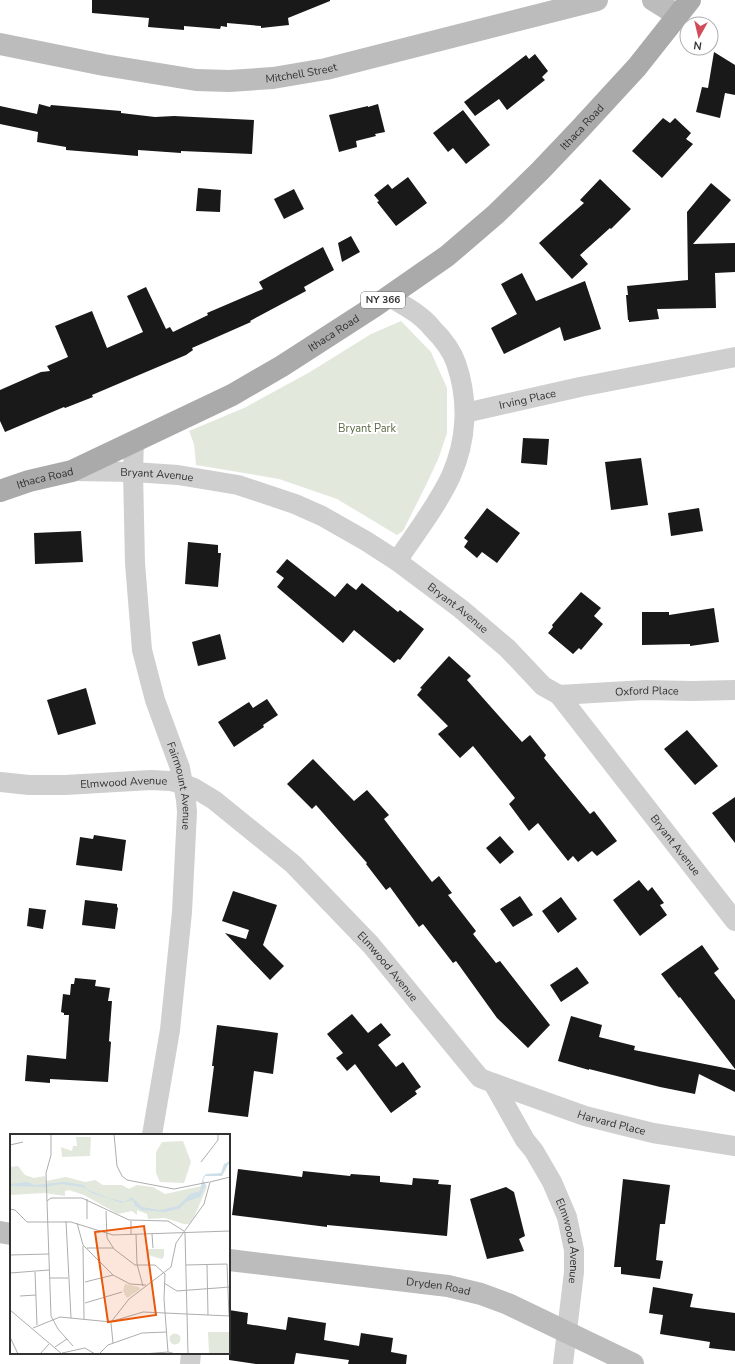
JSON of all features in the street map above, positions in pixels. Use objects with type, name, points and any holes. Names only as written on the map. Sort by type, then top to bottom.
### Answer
[{"type":"main road","name":"Ithaca Road","points":[[0,491],[29,481],[72,472],[232,395],[282,366],[375,306],[447,256],[496,214],[579,130],[636,67],[683,8]]},
{"type":"street","name":"Mitchell Street","points":[[0,44],[196,80],[273,78],[326,69],[597,0]]},
{"type":"street","points":[[653,0],[683,8]]},
{"type":"street","points":[[388,296],[419,316],[432,327],[456,362],[461,383],[465,413],[459,456],[450,476],[439,498],[397,561]]},
{"type":"street","name":"Irving Place","points":[[465,413],[580,387],[735,357]]},
{"type":"street","name":"Fairmount Avenue","points":[[134,441],[133,472],[135,563],[142,650],[155,700],[176,755],[184,784],[187,812],[182,912],[170,1030],[152,1134]]},
{"type":"street","name":"Bryant Avenue","points":[[72,472],[178,474],[238,485],[288,502],[322,516],[366,541],[397,561],[461,609],[506,648],[543,686],[559,695],[735,922]]},
{"type":"street","name":"Oxford Place","points":[[559,695],[645,690],[735,690]]},
{"type":"street","name":"Elmwood Avenue","points":[[0,782],[29,785],[65,785],[150,780],[170,781],[184,784],[214,800],[293,864],[371,945],[480,1078],[493,1083],[525,1140],[552,1182],[568,1217],[572,1236],[574,1265],[563,1364]]},
{"type":"street","name":"Harvard Place","points":[[493,1083],[585,1116],[653,1133],[735,1146]]},
{"type":"street","points":[[0,1232],[10,1234]]},
{"type":"street","name":"Dryden Road","points":[[230,1260],[448,1286],[481,1294],[508,1304],[633,1364]]},
{"type":"street","points":[[190,1364],[191,1354]]},
{"type":"green space","name":"Bryant Park","points":[[401,321],[431,352],[447,388],[447,433],[439,457],[403,531],[397,535],[337,499],[279,479],[196,465],[194,444],[189,431],[244,408],[310,372],[371,334]]},
{"type":"building","points":[[92,0],[330,1],[288,18],[289,25],[261,28],[261,26],[227,23],[227,27],[221,26],[220,29],[184,26],[184,30],[148,27],[149,18],[92,13]]},
{"type":"building","points":[[535,54],[548,71],[542,77],[545,80],[507,110],[499,99],[475,116],[464,102],[526,55],[529,59]]},
{"type":"building","points":[[719,55],[735,65],[735,95],[725,93],[720,118],[696,112],[702,87],[708,88],[713,56]]},
{"type":"building","points":[[39,104],[50,107],[51,105],[121,111],[121,113],[155,117],[174,116],[254,120],[252,154],[181,151],[181,153],[138,150],[138,156],[66,150],[66,147],[37,142],[38,132],[0,124],[0,106],[37,114]]},
{"type":"building","points":[[378,104],[385,132],[356,141],[357,147],[339,152],[329,115]]},
{"type":"building","points":[[463,110],[490,145],[466,164],[453,148],[448,152],[433,133]]},
{"type":"building","points":[[663,118],[670,123],[675,118],[691,133],[686,139],[693,144],[662,178],[632,151]]},
{"type":"building","points":[[408,177],[427,203],[396,226],[377,202],[379,201],[374,195],[388,184],[392,189]]},
{"type":"building","points":[[600,179],[631,209],[611,229],[610,228],[580,255],[588,264],[572,279],[539,243],[584,203],[580,200]]},
{"type":"building","points":[[711,183],[731,200],[693,244],[735,243],[735,272],[715,273],[716,308],[657,309],[659,319],[629,322],[626,295],[628,295],[627,286],[688,280],[687,212]]},
{"type":"building","points":[[198,188],[221,190],[220,212],[196,211]]},
{"type":"building","points":[[294,189],[304,209],[284,219],[274,199]]},
{"type":"building","points":[[351,236],[360,252],[342,262],[338,243]]},
{"type":"building","points":[[323,247],[334,270],[304,287],[306,291],[250,321],[251,322],[192,348],[193,350],[186,355],[92,395],[93,397],[65,408],[64,407],[5,432],[0,421],[0,390],[41,372],[50,371],[47,366],[68,357],[55,326],[92,311],[107,348],[143,332],[127,296],[146,287],[166,329],[170,327],[173,332],[208,315],[207,313],[263,289],[259,282]]},
{"type":"building","points":[[522,273],[536,301],[585,281],[601,329],[564,341],[560,327],[504,354],[491,328],[517,314],[501,284]]},
{"type":"building","points":[[523,438],[549,439],[547,465],[521,463]]},
{"type":"building","points":[[641,458],[648,505],[611,510],[605,462]]},
{"type":"building","points":[[487,508],[520,533],[497,563],[482,552],[477,558],[464,547],[468,541],[464,538]]},
{"type":"building","points":[[699,508],[703,531],[671,536],[668,513]]},
{"type":"building","points":[[81,531],[83,562],[35,564],[34,533]]},
{"type":"building","points":[[188,542],[218,545],[218,553],[221,553],[218,587],[185,584]]},
{"type":"building","points":[[287,559],[335,597],[347,583],[356,590],[362,583],[398,612],[400,610],[424,629],[400,660],[398,659],[394,663],[354,630],[343,643],[277,587],[284,578],[276,572]]},
{"type":"building","points":[[581,592],[601,608],[594,616],[603,624],[581,650],[579,648],[573,654],[548,633],[553,627],[552,625]]},
{"type":"building","points":[[714,608],[719,642],[690,646],[690,644],[642,645],[642,612],[669,612],[669,615]]},
{"type":"building","points":[[220,634],[226,659],[198,666],[192,642]]},
{"type":"building","points":[[449,656],[471,676],[467,680],[522,742],[530,735],[546,755],[544,758],[590,814],[594,811],[617,841],[597,856],[592,851],[578,862],[573,856],[568,861],[538,823],[529,831],[509,804],[515,798],[473,746],[460,758],[438,734],[448,726],[417,695],[422,689],[420,688]]},
{"type":"building","points":[[86,688],[96,724],[58,735],[47,700]]},
{"type":"building","points":[[267,699],[278,715],[263,725],[264,727],[234,747],[218,722],[249,702],[253,708]]},
{"type":"building","points":[[687,730],[718,766],[695,785],[664,749]]},
{"type":"building","points":[[313,759],[354,801],[367,790],[389,815],[384,819],[432,882],[439,876],[452,893],[448,895],[476,931],[473,934],[496,963],[500,961],[550,1025],[528,1048],[497,1018],[456,961],[453,963],[423,924],[419,927],[390,887],[386,890],[366,864],[367,863],[316,805],[312,809],[287,784]]},
{"type":"building","points":[[735,797],[735,843],[712,813]]},
{"type":"building","points":[[94,835],[126,840],[122,871],[76,865],[80,837],[93,839]]},
{"type":"building","points":[[500,836],[514,852],[500,864],[486,848]]},
{"type":"building","points":[[639,880],[648,891],[652,887],[664,903],[660,905],[667,915],[640,936],[613,900]]},
{"type":"building","points":[[233,891],[277,905],[263,945],[284,966],[270,980],[225,933],[246,939],[249,930],[222,921]]},
{"type":"building","points":[[520,896],[533,915],[513,927],[500,909]]},
{"type":"building","points":[[561,897],[577,919],[558,933],[542,911]]},
{"type":"building","points":[[85,900],[117,904],[118,908],[115,929],[82,925]]},
{"type":"building","points":[[29,908],[46,910],[43,929],[27,926]]},
{"type":"building","points":[[702,945],[719,969],[714,973],[735,1000],[735,1069],[661,974]]},
{"type":"building","points":[[577,967],[589,983],[561,1002],[550,985]]},
{"type":"building","points":[[75,978],[96,980],[95,986],[110,988],[108,1001],[112,1001],[108,1082],[50,1079],[50,1083],[25,1081],[27,1055],[66,1059],[69,1015],[64,1015],[64,1013],[61,1012],[63,994],[70,995],[71,984],[74,984]]},
{"type":"building","points":[[352,1014],[368,1033],[381,1023],[391,1035],[378,1045],[396,1067],[403,1062],[421,1087],[415,1091],[417,1094],[391,1113],[355,1064],[347,1071],[336,1058],[343,1053],[327,1034]]},
{"type":"building","points":[[571,1016],[602,1025],[599,1037],[635,1046],[634,1050],[735,1070],[735,1092],[699,1074],[695,1094],[589,1070],[558,1061]]},
{"type":"building","points":[[217,1025],[278,1033],[273,1074],[254,1071],[248,1117],[208,1112],[214,1066],[212,1066]]},
{"type":"building","points":[[238,1169],[302,1177],[303,1171],[350,1176],[351,1174],[380,1176],[380,1182],[412,1185],[413,1178],[439,1180],[438,1184],[451,1185],[447,1236],[327,1225],[327,1227],[232,1215]]},
{"type":"building","points":[[623,1179],[670,1185],[665,1224],[660,1224],[656,1260],[663,1261],[660,1279],[621,1274],[621,1267],[614,1267]]},
{"type":"building","points":[[506,1187],[514,1192],[525,1236],[519,1239],[524,1251],[487,1259],[470,1199]]},
{"type":"building","points":[[653,1287],[693,1294],[690,1307],[735,1313],[735,1351],[709,1348],[710,1342],[660,1334],[663,1315],[649,1313]]},
{"type":"building","points":[[230,1310],[248,1313],[247,1324],[286,1330],[288,1317],[326,1323],[324,1340],[359,1346],[361,1333],[393,1338],[391,1352],[407,1355],[406,1364],[348,1364],[349,1360],[296,1353],[294,1364],[256,1364],[229,1360]]}]
